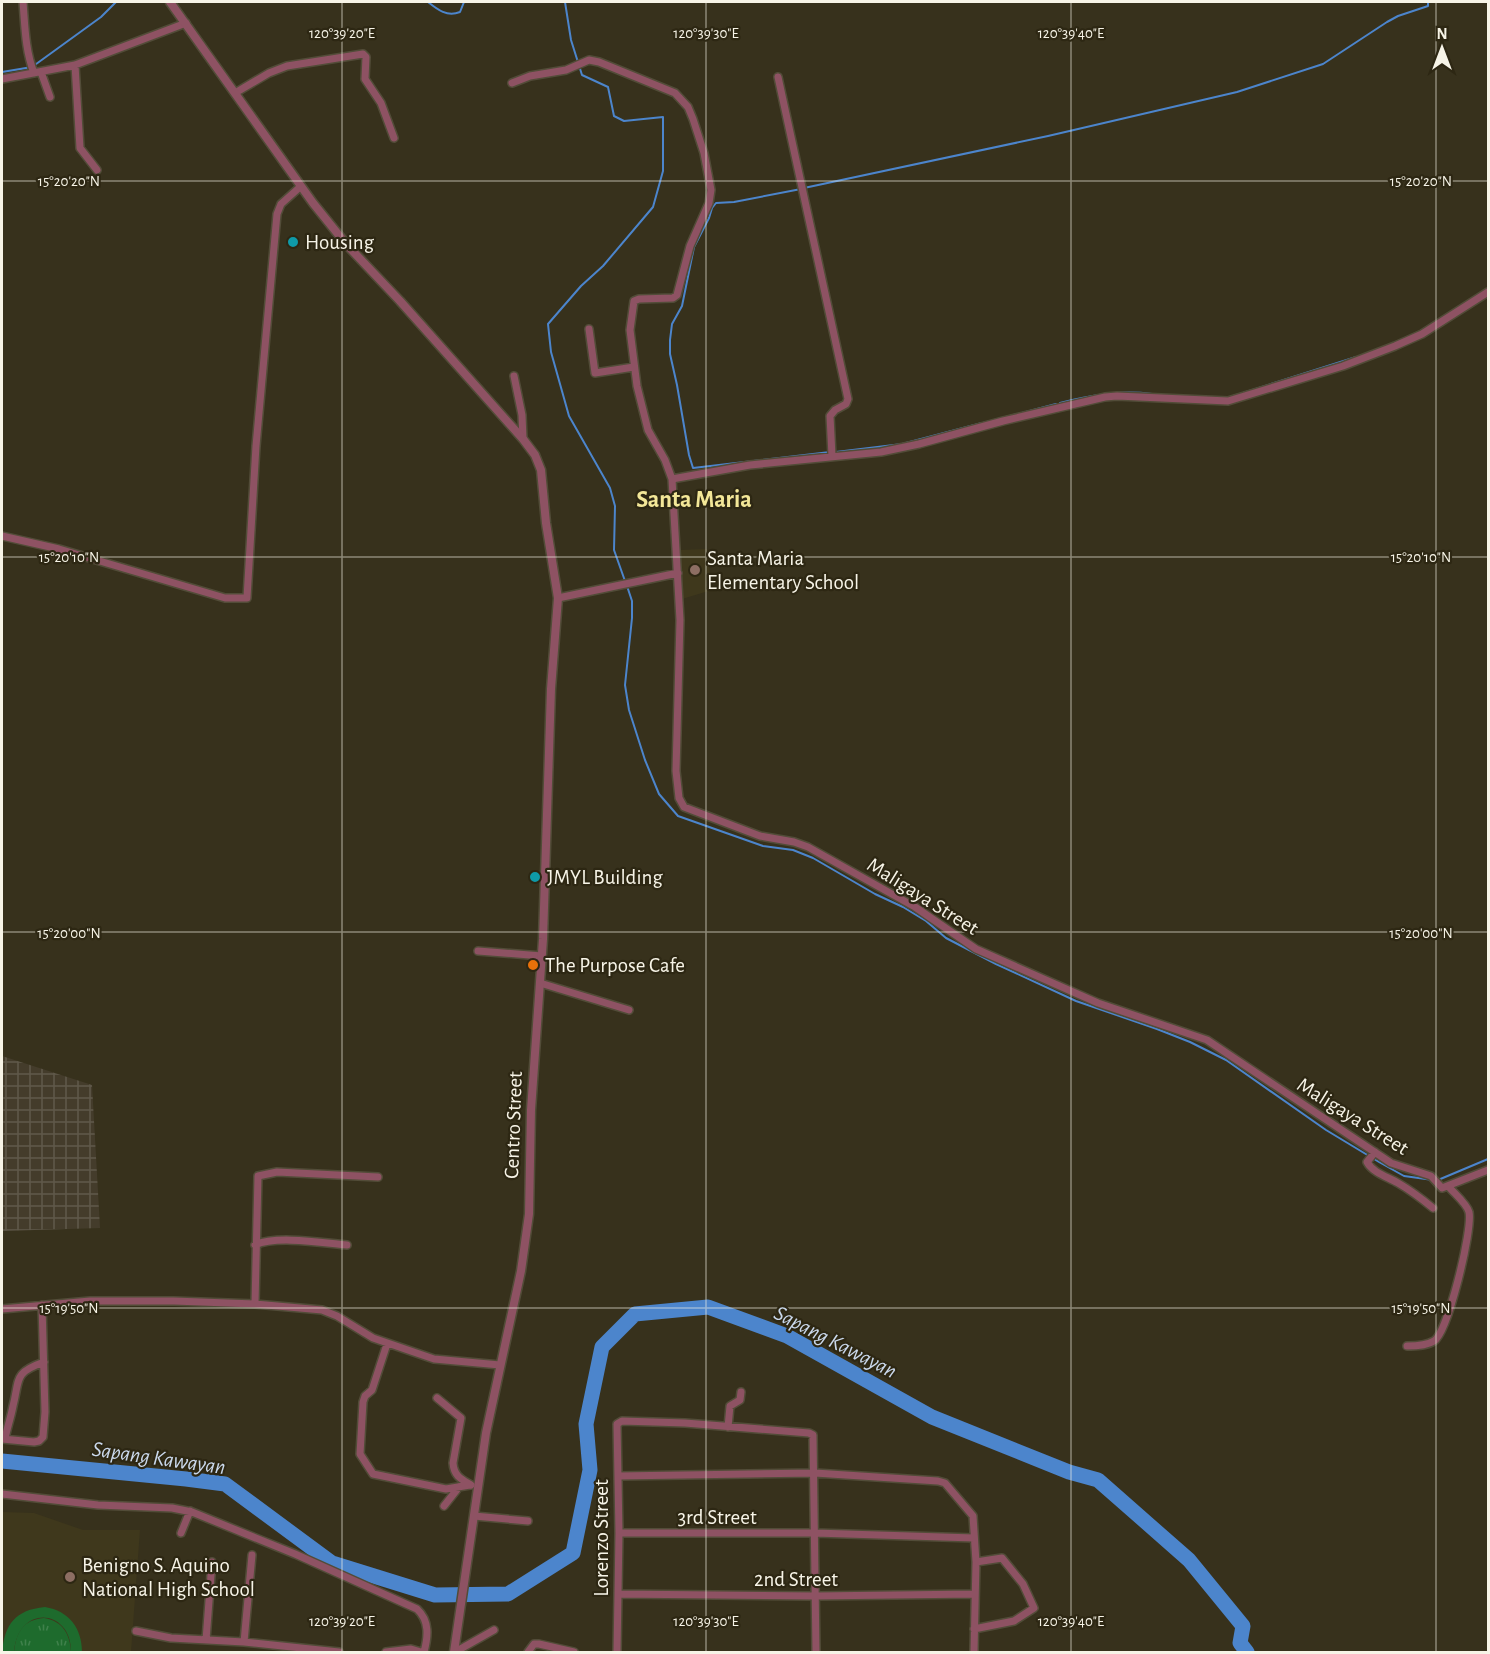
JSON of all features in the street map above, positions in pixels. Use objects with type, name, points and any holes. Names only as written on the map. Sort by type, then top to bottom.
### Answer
[{"type":"street","points":[[23,2],[23,23],[29,60],[50,98]]},
{"type":"street","name":"Centro Street","points":[[170,2],[300,187],[346,244],[523,439],[535,455],[541,470],[546,523],[558,598],[551,689],[542,956],[531,1100],[529,1214],[521,1271],[474,1486],[474,1516],[454,1651]]},
{"type":"street","points":[[2,79],[75,65],[186,23]]},
{"type":"street","points":[[236,93],[268,73],[287,66],[363,54],[366,57],[365,79],[381,103],[394,138]]},
{"type":"street","points":[[512,83],[530,76],[563,71],[584,61],[594,60],[664,87],[681,99],[688,107],[693,119],[704,153],[710,183],[709,203],[690,246],[677,295],[673,298],[639,299],[632,304],[630,330],[633,367],[646,422],[672,479],[750,465],[881,452],[1106,397],[1228,401],[1343,366],[1403,343],[1422,334],[1488,292]]},
{"type":"street","points":[[75,65],[80,148],[97,170]]},
{"type":"street","points":[[778,77],[848,399],[846,404],[830,416],[832,456]]},
{"type":"street","points":[[2,536],[58,549],[225,598],[247,598],[256,446],[277,214],[280,204],[300,187]]},
{"type":"street","points":[[589,329],[595,372],[633,367]]},
{"type":"street","points":[[514,376],[522,415],[523,439]]},
{"type":"street","name":"Maligaya Street","points":[[672,479],[680,620],[676,771],[679,798],[684,807],[760,836],[808,846],[909,904],[976,949],[1098,1004],[1207,1040],[1372,1155],[1431,1176],[1442,1188],[1449,1187]]},
{"type":"street","points":[[558,598],[678,573]]},
{"type":"street","points":[[478,951],[542,956]]},
{"type":"street","points":[[540,983],[629,1010]]},
{"type":"street","points":[[1372,1155],[1367,1163],[1374,1170],[1400,1184],[1433,1208]]},
{"type":"street","points":[[1407,1346],[1434,1341],[1450,1311],[1462,1262],[1469,1217],[1467,1209],[1449,1187],[1488,1170]]},
{"type":"street","points":[[255,1304],[257,1179],[261,1174],[277,1172],[378,1177]]},
{"type":"street","points":[[255,1245],[262,1242],[279,1241],[347,1245]]},
{"type":"street","points":[[2,1309],[90,1301],[174,1300],[255,1304],[330,1312],[387,1344],[434,1359],[500,1365]]},
{"type":"street","points":[[42,1305],[44,1362],[45,1412],[43,1437],[34,1442],[3,1439],[13,1408],[15,1387],[19,1378],[25,1370],[44,1362]]},
{"type":"street","points":[[387,1344],[372,1389],[363,1402],[360,1454],[373,1473],[446,1489],[474,1486]]},
{"type":"street","points":[[741,1392],[740,1400],[730,1406],[728,1427],[809,1433],[815,1438],[816,1653]]},
{"type":"street","points":[[437,1398],[461,1418],[453,1463],[454,1471],[459,1478],[474,1486]]},
{"type":"street","name":"Lorenzo Street","points":[[617,1653],[619,1533],[617,1424],[622,1421],[728,1427]]},
{"type":"street","points":[[618,1476],[815,1473],[945,1483],[973,1516],[976,1562],[974,1653]]},
{"type":"street","points":[[444,1506],[459,1487]]},
{"type":"street","points":[[2,1494],[98,1505],[172,1508],[190,1511],[295,1554],[417,1609],[426,1623],[428,1634],[422,1653],[411,1649],[386,1653]]},
{"type":"street","points":[[181,1533],[190,1511]]},
{"type":"street","points":[[474,1516],[528,1521]]},
{"type":"street","name":"3rd Street","points":[[619,1533],[815,1533],[974,1538]]},
{"type":"street","points":[[244,1642],[252,1555]]},
{"type":"street","points":[[974,1629],[1014,1621],[1034,1608],[1023,1584],[1002,1558],[976,1562]]},
{"type":"street","points":[[206,1640],[212,1562]]},
{"type":"street","name":"2nd Street","points":[[618,1594],[816,1596],[974,1594]]},
{"type":"street","points":[[454,1651],[494,1630]]},
{"type":"street","points":[[136,1631],[171,1638],[244,1642],[339,1653]]},
{"type":"street","points":[[528,1653],[534,1644],[574,1653]]},
{"type":"shaded area","name":"Santa Maria Elementary School","points":[[707,549],[712,590],[682,599],[680,550]]},
{"type":"shaded area","points":[[2,1056],[92,1085],[100,1228],[2,1231]]},
{"type":"shaded area","name":"Benigno S. Aquino National High School","points":[[2,1512],[34,1513],[83,1530],[140,1530],[131,1652],[2,1652]]},
{"type":"green space","points":[[45,1607],[61,1612],[77,1628],[82,1652],[71,1652],[69,1638],[63,1627],[54,1620],[44,1618],[34,1619],[25,1625],[18,1636],[14,1652],[2,1652],[3,1642],[13,1620],[26,1611]]},
{"type":"green space","points":[[44,1618],[61,1626],[69,1640],[71,1652],[14,1652],[22,1628],[31,1621]]},
{"type":"waterway","points":[[2,72],[32,67],[101,17],[116,2]]},
{"type":"waterway","points":[[428,2],[439,10],[451,14],[460,12],[464,2]]},
{"type":"waterway","points":[[565,2],[571,40],[582,75],[608,87],[614,116],[624,121],[663,117],[663,171],[653,207],[603,266],[581,286],[548,324],[551,352],[569,416],[610,488],[615,506],[614,550],[625,581]]},
{"type":"waterway","points":[[804,188],[1048,136],[1237,92],[1323,64],[1387,22],[1428,6],[1428,2]]},
{"type":"waterway","points":[[801,189],[734,202],[716,203],[712,208],[694,247],[682,306],[672,324],[670,354],[693,468],[830,452]]},
{"type":"waterway","points":[[1417,333],[1430,325]]},
{"type":"waterway","points":[[1227,398],[1356,357]]},
{"type":"waterway","points":[[1060,403],[1106,394],[1152,394]]},
{"type":"waterway","points":[[983,423],[1056,404]]},
{"type":"waterway","points":[[836,452],[902,444],[982,423]]},
{"type":"waterway","points":[[627,586],[632,601],[625,685],[629,710],[659,794],[678,816],[763,846],[793,850],[813,858],[875,894],[903,907],[926,921],[946,938],[996,964],[1076,1001],[1157,1029],[1226,1060],[1326,1130],[1379,1162],[1404,1176],[1433,1180]]},
{"type":"waterway","points":[[1438,1180],[1488,1159]]},
{"type":"waterway","name":"Sapang Kawayan","points":[[2,1461],[225,1484],[332,1563],[435,1595],[508,1594],[573,1553],[590,1470],[586,1424],[602,1347],[635,1314],[708,1307],[787,1336],[932,1417],[1069,1472],[1098,1480],[1189,1560],[1243,1626],[1240,1643],[1247,1652]]},
{"type":"place","name":"Housing","points":[[293,242]]},
{"type":"place","name":"Santa Maria Elementary School","points":[[695,570]]},
{"type":"place","name":"JMYL Building","points":[[535,877]]},
{"type":"place","name":"The Purpose Cafe","points":[[533,965]]},
{"type":"place","name":"Benigno S. Aquino National High School","points":[[70,1577]]},
{"type":"district","name":"Santa Maria","points":[[694,499]]}]
